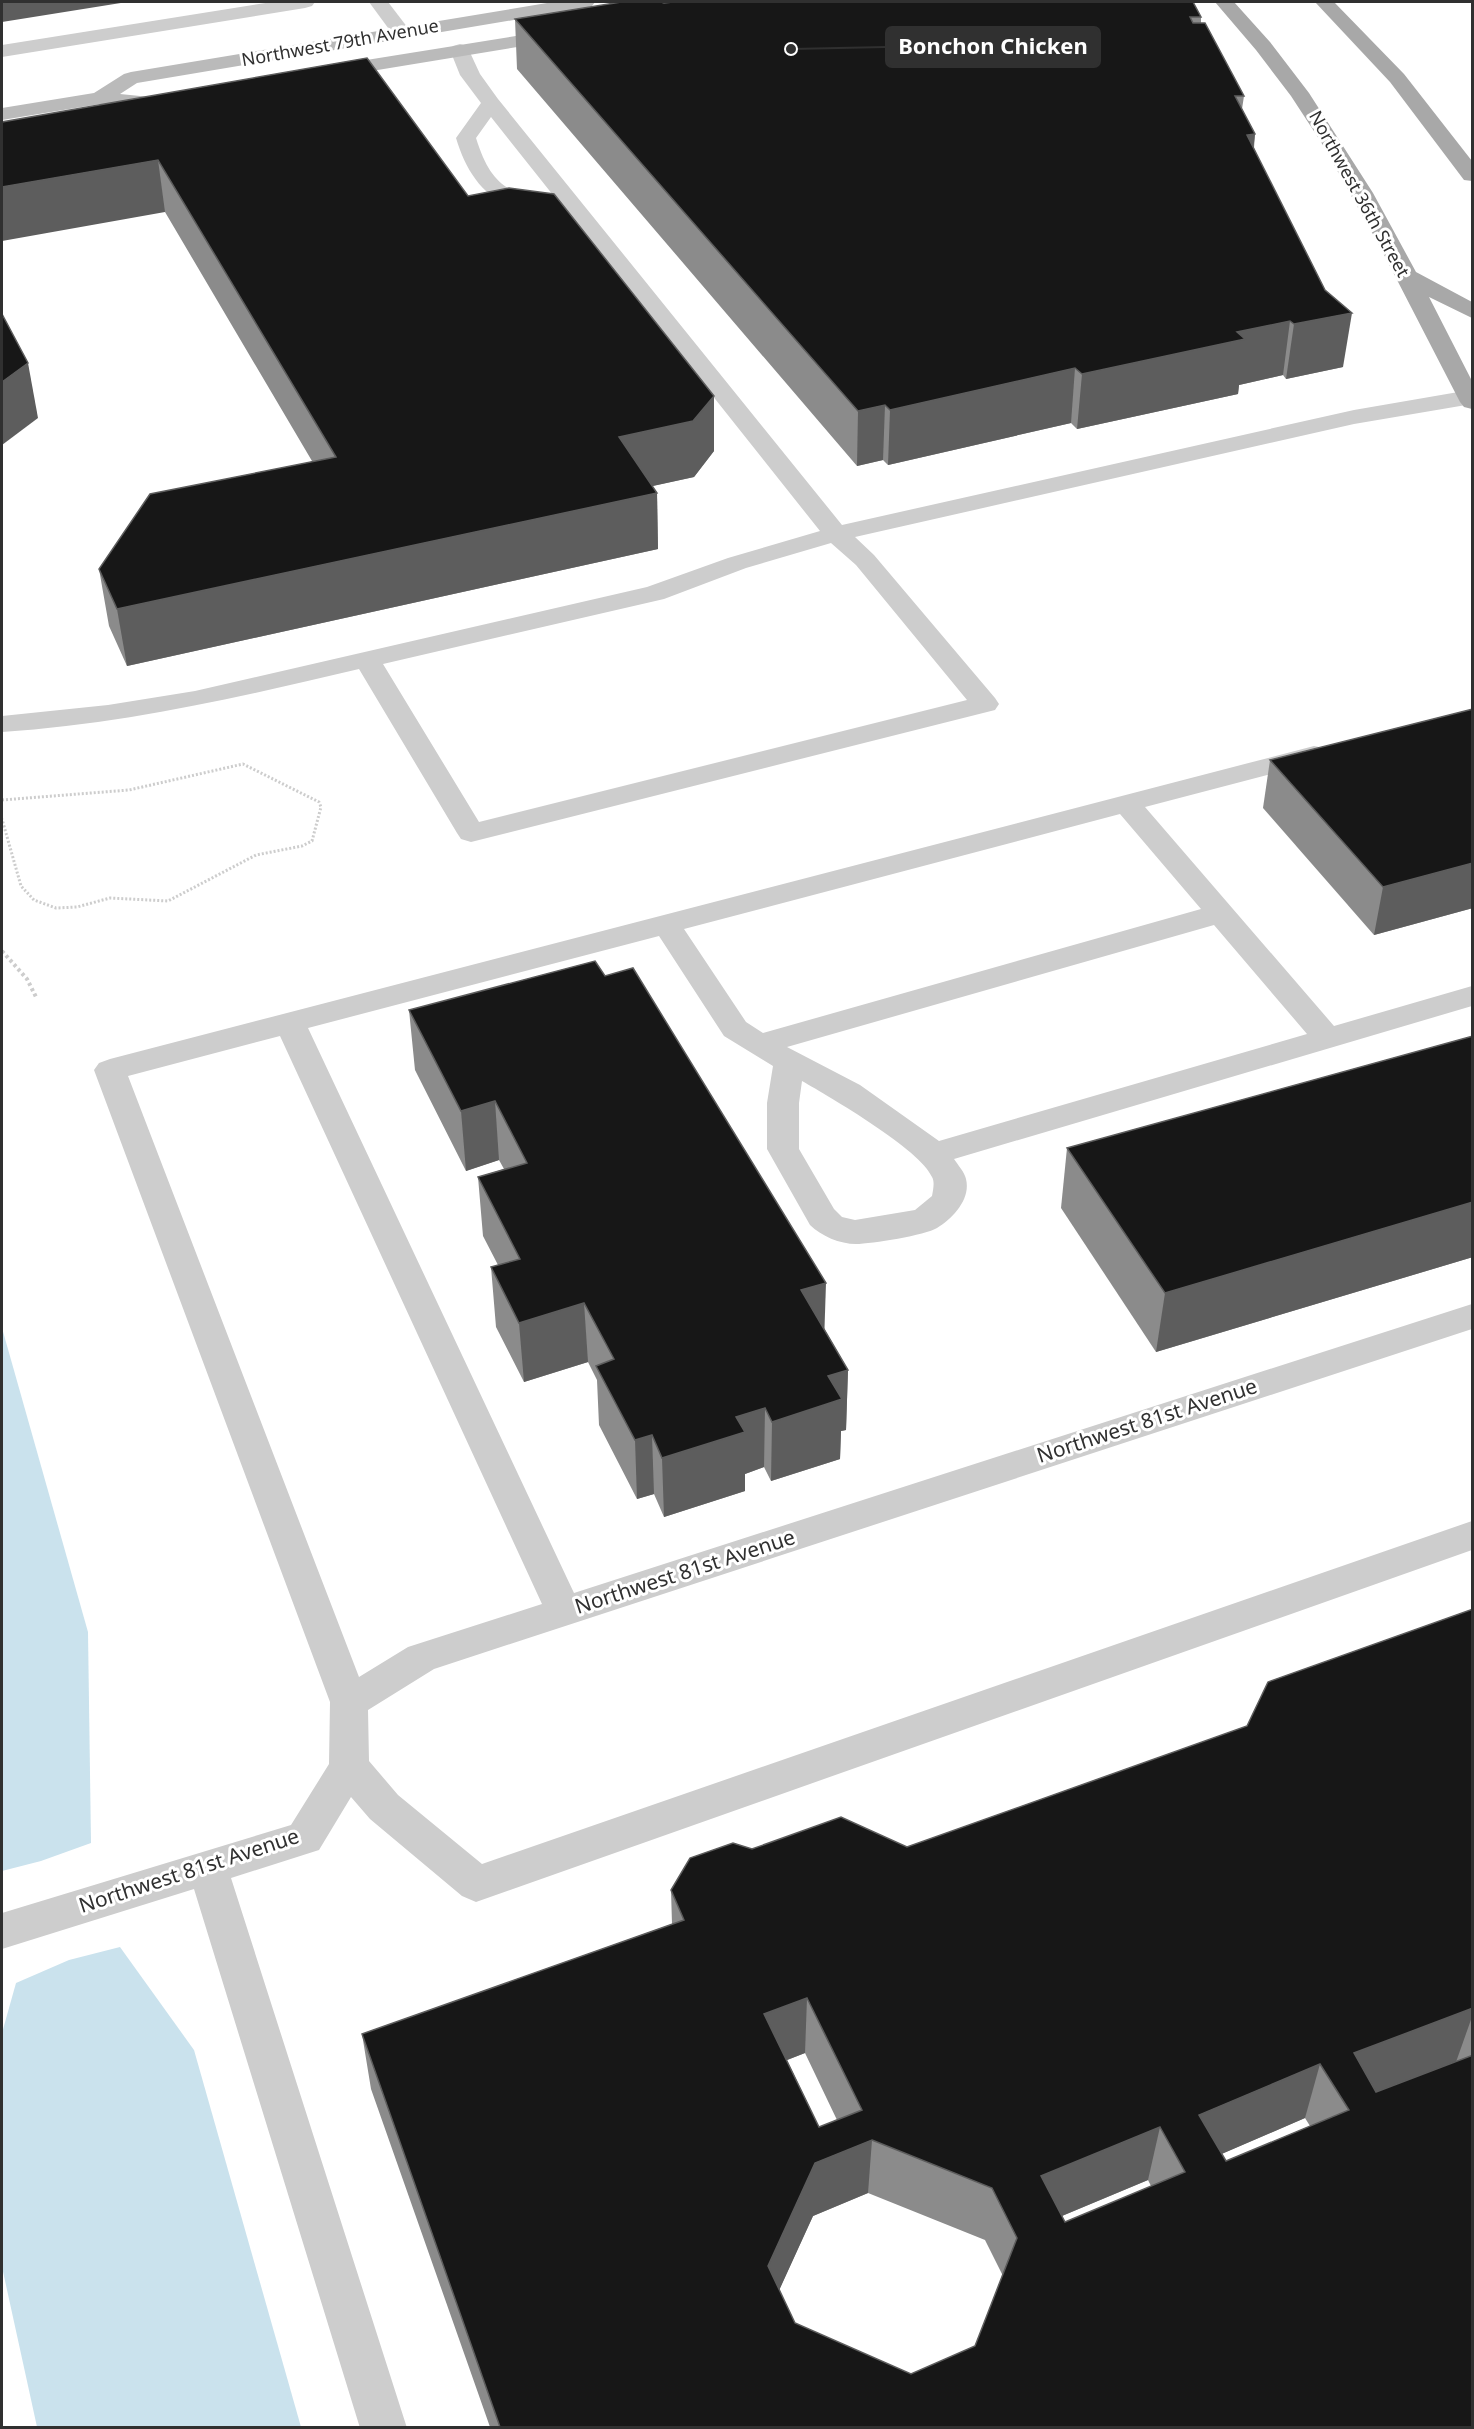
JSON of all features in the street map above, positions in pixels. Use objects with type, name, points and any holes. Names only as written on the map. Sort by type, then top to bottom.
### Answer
[{"type":"main road","name":"Northwest 79th Avenue","points":[[100,98],[131,78],[585,2]]},
{"type":"main road","name":"Northwest 36th Street","points":[[1224,2],[1257,38],[1307,101],[1372,212],[1472,399]]},
{"type":"main road","points":[[1324,2],[1397,78],[1473,175]]},
{"type":"main road","points":[[460,50],[501,30],[520,25],[544,8]]},
{"type":"main road","name":"Northwest 79th Avenue","points":[[401,32],[355,52],[318,60],[304,72],[583,32]]},
{"type":"main road","name":"Northwest 79th Avenue","points":[[2,114],[100,98],[150,103],[185,97]]},
{"type":"main road","points":[[1406,276],[1473,311]]},
{"type":"street","points":[[2,51],[305,2]]},
{"type":"street","points":[[379,2],[401,32]]},
{"type":"street","points":[[367,660],[471,833],[985,704],[865,560],[836,534],[491,104],[470,75],[460,50]]},
{"type":"street","points":[[491,104],[466,138],[471,157],[485,179],[504,197],[536,209],[583,217]]},
{"type":"street","points":[[2,724],[153,707],[367,660],[655,593],[737,563],[836,534],[1354,417],[1472,399]]},
{"type":"street","points":[[1334,748],[110,1070],[349,1702],[349,1766],[384,1807],[476,1884],[1473,1535]]},
{"type":"street","points":[[1126,803],[1327,1038]]},
{"type":"street","points":[[759,1045],[818,1025],[1220,914]]},
{"type":"street","points":[[666,924],[735,1029],[759,1045],[789,1061],[849,1093],[934,1154],[950,1179],[948,1200],[925,1220],[855,1232],[831,1226],[822,1217],[783,1149],[783,1103],[789,1061]]},
{"type":"street","points":[[934,1154],[1473,996]]},
{"type":"street","points":[[290,1023],[564,1611]]},
{"type":"street","name":"Northwest 81st Avenue","points":[[349,1702],[421,1658],[1473,1316]]},
{"type":"street","name":"Northwest 81st Avenue","points":[[2,1931],[135,1888],[305,1838],[349,1766]]},
{"type":"street","points":[[208,1868],[384,2427]]},
{"type":"path","points":[[2,800],[129,790],[243,764],[254,767],[319,802],[321,807],[312,841],[302,846],[256,855],[168,901],[110,898],[66,908],[44,905],[26,893],[21,885],[2,819]]},
{"type":"path","points":[[2,951],[27,979],[36,998]]},
{"type":"water","points":[[2,1328],[88,1632],[91,1843],[41,1861],[2,1871]]},
{"type":"water","points":[[120,1947],[194,2050],[301,2427],[37,2427],[2,2267],[2,2033],[16,1983],[69,1960]]},
{"type":"building","points":[[621,2],[1193,2],[1201,17],[1190,17],[1193,23],[1205,23],[1244,96],[1235,96],[1255,134],[1247,135],[1325,290],[1352,313],[1294,324],[1290,321],[1237,332],[1245,339],[1082,374],[1075,368],[890,410],[885,405],[858,411],[515,19]]},
{"type":"building","points":[[367,58],[468,196],[509,188],[554,194],[714,396],[693,421],[619,437],[657,493],[117,609],[99,569],[150,494],[336,457],[158,160],[2,187],[2,122]]},
{"type":"building","points":[[2,314],[28,363],[2,382]]},
{"type":"building","points":[[1473,709],[1473,863],[1383,887],[1270,760]]},
{"type":"building","points":[[595,961],[605,976],[633,968],[826,1283],[801,1290],[848,1370],[828,1376],[842,1399],[772,1422],[765,1408],[736,1417],[745,1432],[662,1458],[652,1435],[635,1440],[596,1366],[614,1359],[584,1303],[519,1323],[491,1267],[520,1259],[478,1177],[527,1163],[495,1101],[461,1111],[409,1010]]},
{"type":"building","points":[[1473,1036],[1473,1202],[1165,1293],[1067,1148]]},
{"type":"building","points":[[1473,1609],[1473,2008],[1354,2053],[1376,2092],[1473,2055],[1473,2427],[500,2427],[362,2034],[684,1920],[671,1890],[690,1858],[733,1843],[752,1849],[841,1817],[907,1847],[1247,1726],[1268,1682]],"holes":[[[807,1998],[862,2110],[819,2127],[764,2014]],[[1320,2064],[1349,2110],[1226,2161],[1199,2115]],[[1160,2127],[1185,2172],[1065,2222],[1041,2176]],[[872,2140],[992,2188],[1017,2238],[975,2346],[911,2374],[795,2323],[768,2266],[815,2163]]]},
{"type":"place","name":"Bonchon Chicken","points":[[791,49]]}]
